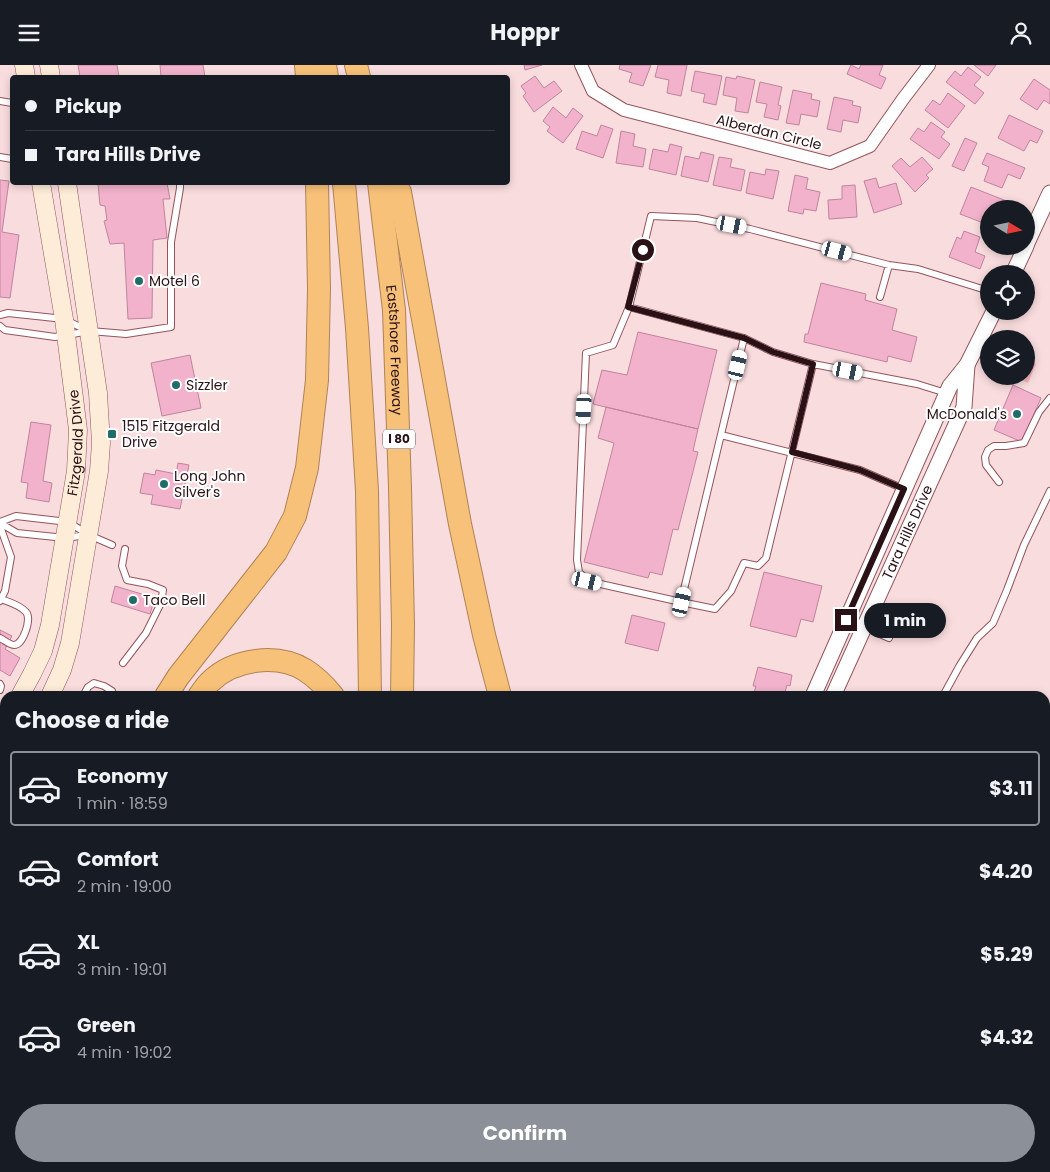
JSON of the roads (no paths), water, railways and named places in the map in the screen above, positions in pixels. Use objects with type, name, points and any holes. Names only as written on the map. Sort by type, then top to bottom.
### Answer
[{"type":"highway","points":[[169,691],[178,677],[276,552],[295,516],[307,468],[317,380],[319,289],[317,185]]},
{"type":"highway","name":"I 80","points":[[344,185],[357,328],[367,491],[370,691]]},
{"type":"highway","name":"Eastshore Freeway","points":[[379,185],[394,310],[401,517],[402,691]]},
{"type":"highway","points":[[396,185],[400,191],[460,523],[484,635],[499,691]]},
{"type":"highway","points":[[484,635],[510,691]]},
{"type":"highway","points":[[203,691],[211,681],[227,670],[245,663],[264,661],[284,661],[304,669],[328,691]]},
{"type":"main road","name":"Fitzgerald Drive","points":[[23,691],[42,651],[50,625],[76,471],[78,430],[65,327],[42,185]]},
{"type":"main road","name":"Fitzgerald Drive","points":[[52,691],[62,670],[70,643],[99,471],[101,443],[98,393],[90,331],[67,185]]},
{"type":"main road","points":[[31,691],[32,674]]},
{"type":"street","name":"Alberdan Circle","points":[[581,65],[593,91],[624,110],[830,163],[870,146],[929,65]]},
{"type":"street","points":[[1035,226],[1050,193]]},
{"type":"street","name":"Tara Hills Drive","points":[[815,691],[950,386],[967,365],[990,320]]},
{"type":"street","name":"Tara Hills Drive","points":[[837,691],[864,627],[964,407],[967,365]]},
{"type":"lane","points":[[0,315],[8,313],[65,327],[126,334],[171,327],[171,242],[180,185]]},
{"type":"lane","points":[[813,364],[766,558],[758,566],[744,563],[730,591],[715,609],[587,581],[579,572],[577,560],[586,353],[613,345],[628,307],[651,216],[697,218],[741,227],[889,265],[918,269],[980,288]]},
{"type":"lane","points":[[880,297],[889,265]]},
{"type":"lane","points":[[628,307],[744,338],[773,352],[813,364],[917,384],[947,393]]},
{"type":"lane","points":[[0,326],[5,329],[55,337],[65,327]]},
{"type":"lane","points":[[65,327],[90,331]]},
{"type":"lane","points":[[682,602],[744,338]]},
{"type":"lane","points":[[999,482],[986,465],[988,450],[994,446],[1024,443],[1039,413],[1050,398]]},
{"type":"lane","points":[[721,435],[860,470],[904,489]]},
{"type":"lane","points":[[946,691],[977,638],[993,623],[1024,545],[1050,491]]},
{"type":"lane","points":[[0,524],[16,516],[89,535],[112,545]]},
{"type":"lane","points":[[0,524],[17,533],[67,530],[89,535]]},
{"type":"lane","points":[[0,524],[11,557],[5,591],[0,600],[24,610],[28,615],[27,627],[19,643],[12,645],[0,638]]},
{"type":"lane","points":[[123,663],[146,633],[161,603],[163,590],[148,584],[127,580],[122,567],[125,549]]},
{"type":"lane","points":[[864,627],[889,638]]},
{"type":"lane","points":[[86,691],[94,683],[104,685],[112,691]]},
{"type":"lane","points":[[0,684],[0,690]]},
{"type":"place","name":"Motel 6","points":[[139,281]]},
{"type":"place","name":"Sizzler","points":[[176,385]]},
{"type":"place","name":"McDonald's","points":[[1017,414]]},
{"type":"place","name":"1515 Fitzgerald Drive","points":[[112,434]]},
{"type":"place","name":"Long John Silver's","points":[[164,484]]},
{"type":"place","name":"Taco Bell","points":[[133,600]]}]
